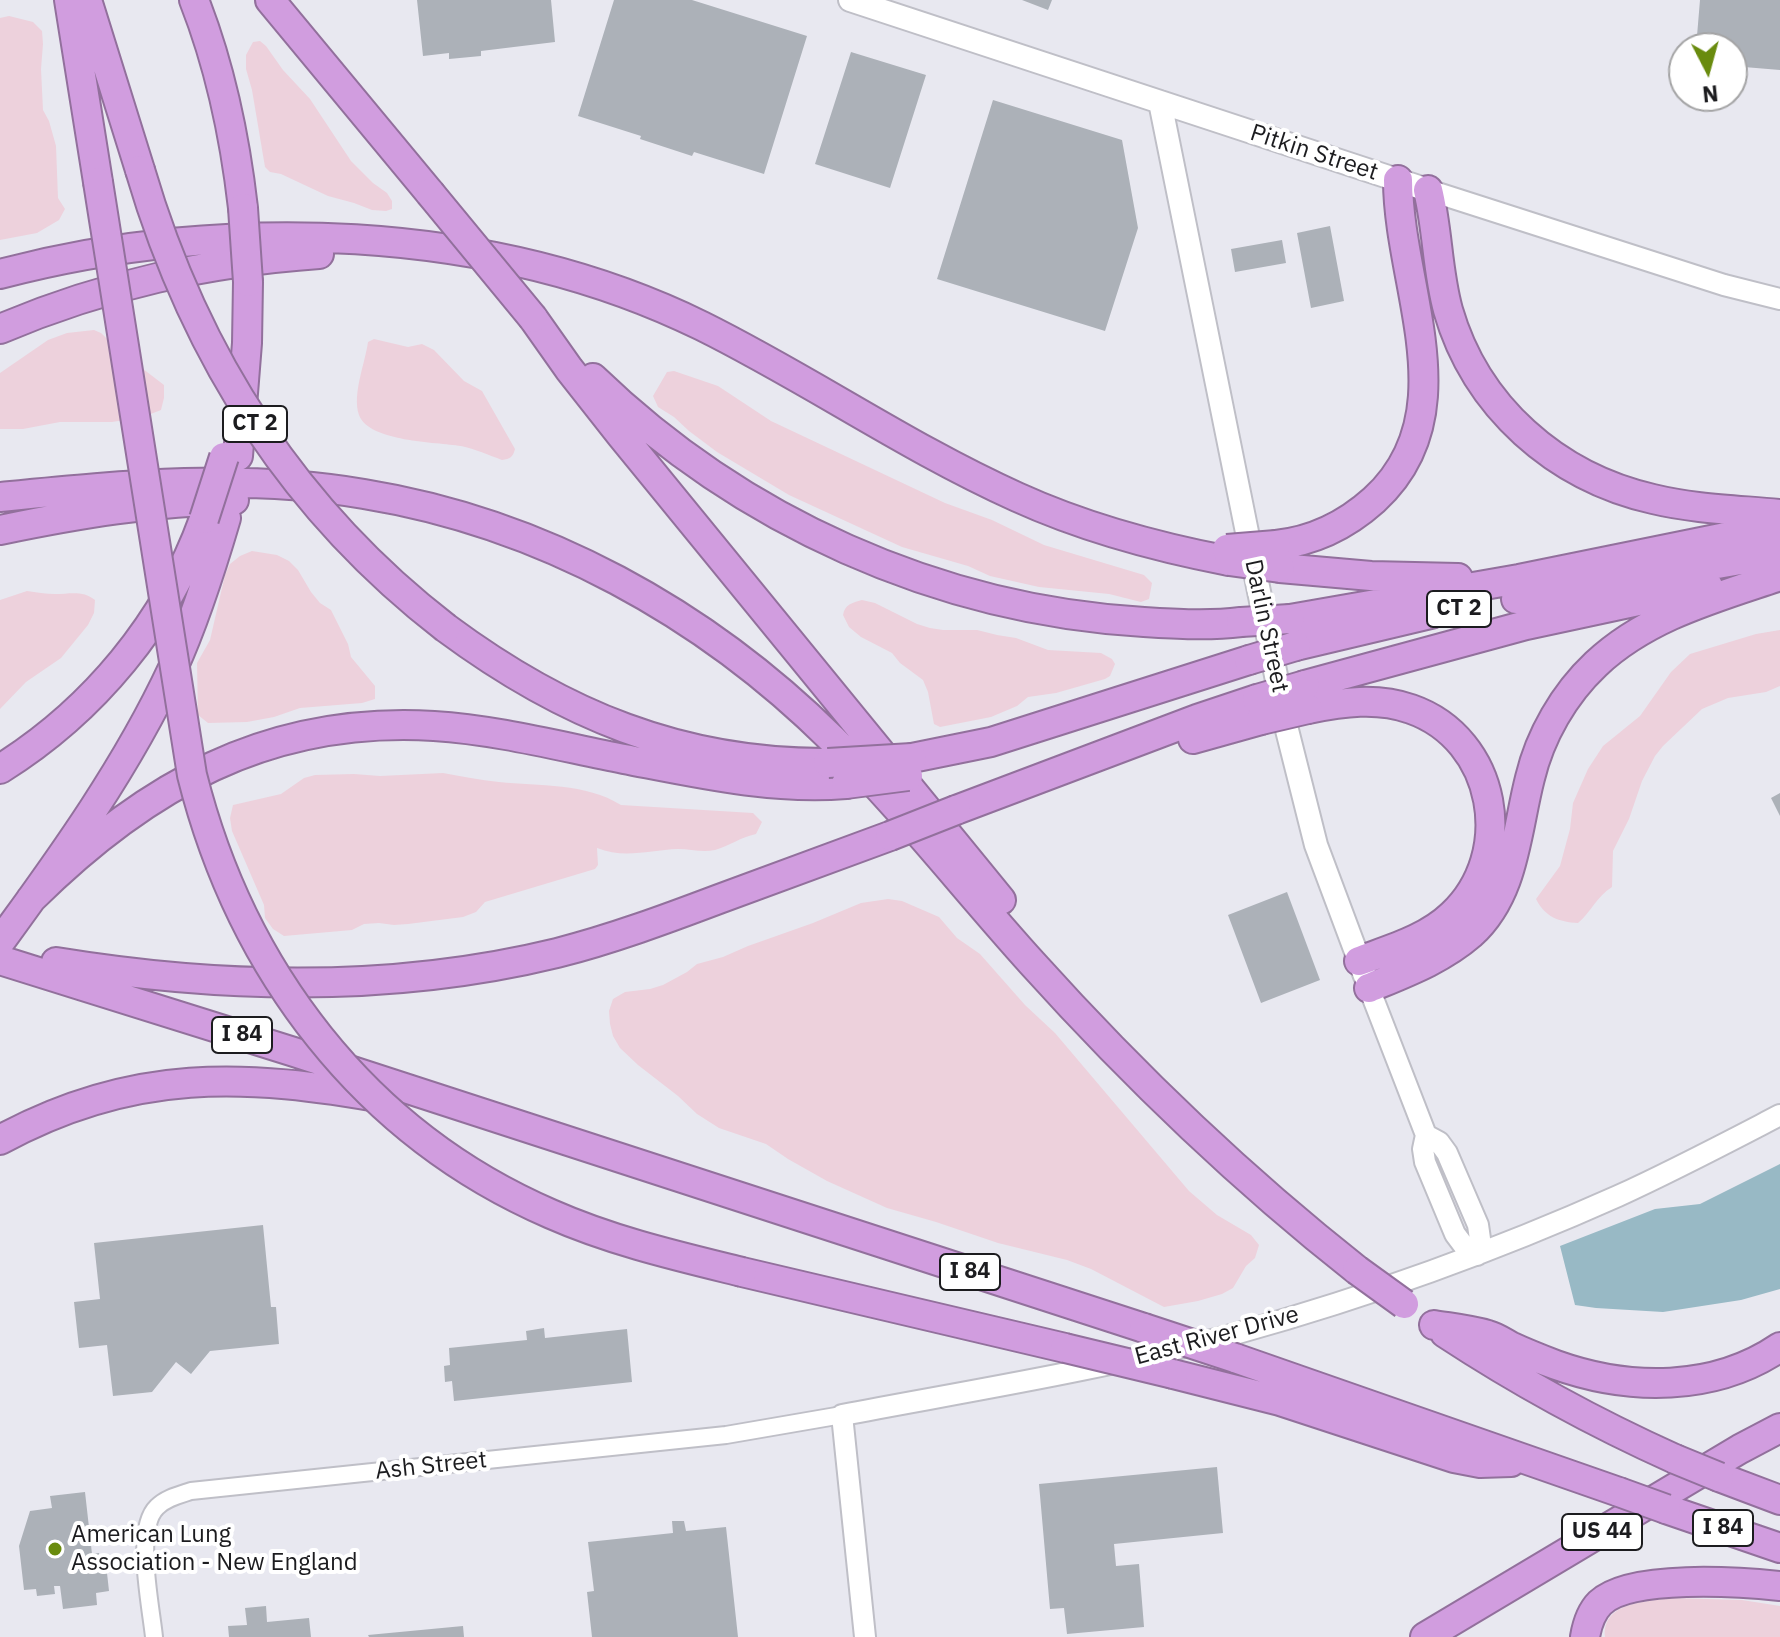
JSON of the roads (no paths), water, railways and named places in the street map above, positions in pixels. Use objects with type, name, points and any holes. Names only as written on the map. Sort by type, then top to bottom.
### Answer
[{"type":"highway","points":[[0,942],[116,771],[161,693],[191,627],[211,568],[215,518],[243,397],[248,282],[243,208],[226,108],[194,0]]},
{"type":"highway","name":"CT 2","points":[[270,0],[533,318],[602,387],[718,479],[774,514],[841,548],[883,565],[944,586],[1037,610],[1126,621],[1181,624],[1241,622],[1293,632],[1427,614],[1780,553]]},
{"type":"highway","points":[[78,1],[98,182],[192,775],[205,825],[242,917],[271,970],[308,1023],[365,1087],[412,1129],[473,1173],[534,1207],[589,1230],[742,1272],[1280,1401],[1458,1460],[1488,1463],[1528,1461]]},
{"type":"highway","name":"CT 2","points":[[78,1],[180,286],[243,406],[282,462],[342,533],[392,582],[446,628],[531,685],[611,724],[720,754],[778,761],[837,774],[918,765],[1016,743],[1117,701],[1249,660],[1293,632],[1519,579],[1780,526]]},
{"type":"highway","points":[[1278,556],[1361,511],[1393,479],[1417,434],[1423,399],[1422,359],[1401,225],[1398,180]]},
{"type":"highway","points":[[1428,190],[1437,233],[1442,282],[1454,327],[1481,382],[1521,431],[1566,465],[1637,495],[1675,504],[1780,514]]},
{"type":"highway","points":[[0,274],[95,254],[227,239],[334,239],[435,248],[497,258],[553,270],[667,310],[767,360],[934,455],[1013,495],[1097,528],[1198,555],[1278,556],[1371,576],[1519,579]]},
{"type":"highway","points":[[0,329],[103,291],[197,268],[312,255],[435,248]]},
{"type":"highway","points":[[533,318],[631,447],[981,876],[1091,1004],[1105,1023],[1123,1060]]},
{"type":"highway","name":"I 84","points":[[0,497],[139,484],[237,481],[335,489],[388,498],[495,527],[617,579],[695,625],[749,665],[809,717],[857,765],[1031,962],[1123,1060],[1233,1166],[1315,1237],[1434,1325],[1560,1402],[1675,1459],[1780,1500]]},
{"type":"highway","points":[[0,530],[115,510],[210,501],[274,501],[442,511]]},
{"type":"highway","points":[[0,769],[63,723],[99,689],[149,625],[191,552],[215,518]]},
{"type":"highway","points":[[1364,974],[1424,965],[1471,934],[1486,918],[1508,877],[1530,777],[1543,741],[1563,704],[1594,666],[1619,645],[1668,616],[1780,574]]},
{"type":"highway","points":[[0,953],[130,973],[239,982],[337,983],[422,977],[547,955],[676,915],[1063,768],[1197,738],[1259,709],[1306,697],[1526,625],[1696,588],[1780,574]]},
{"type":"highway","points":[[1306,697],[1396,704],[1424,714],[1446,729],[1467,751],[1481,774],[1489,799],[1491,825],[1488,853],[1479,879],[1465,901],[1453,915],[1430,932],[1364,974]]},
{"type":"highway","points":[[31,899],[109,829],[179,783],[231,758],[273,744],[346,729],[407,725],[447,727],[736,780],[811,786],[837,774]]},
{"type":"highway","name":"I 84","points":[[0,960],[265,1042],[1235,1358],[1780,1548]]},
{"type":"highway","points":[[0,1140],[44,1118],[90,1101],[189,1081],[241,1080],[301,1085],[483,1113]]},
{"type":"highway","points":[[1434,1325],[1491,1336],[1537,1358],[1585,1375],[1640,1383],[1678,1382],[1715,1376],[1749,1364],[1780,1347]]},
{"type":"highway","name":"US 44","points":[[1425,1637],[1780,1428]]},
{"type":"highway","points":[[1585,1637],[1598,1605],[1630,1589],[1701,1582],[1780,1586]]},
{"type":"main road","name":"Pitkin Street","points":[[850,0],[1428,190]]},
{"type":"main road","name":"Darlin Street","points":[[1160,102],[1287,730],[1316,845],[1364,974]]},
{"type":"street","name":"Pitkin Street","points":[[1428,190],[1710,281],[1780,299]]},
{"type":"street","name":"Darlin Street","points":[[1364,974],[1426,1135],[1439,1142],[1447,1153],[1478,1225],[1480,1239],[1477,1255]]},
{"type":"street","name":"East River Drive","points":[[842,1415],[1182,1347],[1288,1318],[1477,1255],[1621,1195],[1780,1115]]},
{"type":"street","name":"Ash Street","points":[[154,1637],[145,1535],[150,1516],[157,1506],[181,1494],[726,1435],[842,1415]]},
{"type":"street","points":[[842,1415],[865,1637]]},
{"type":"water","points":[[1780,1164],[1780,1289],[1741,1300],[1663,1312],[1575,1305],[1560,1246],[1655,1209],[1700,1204]]},
{"type":"place","name":"American Lung Association - New England","points":[[55,1549]]}]
